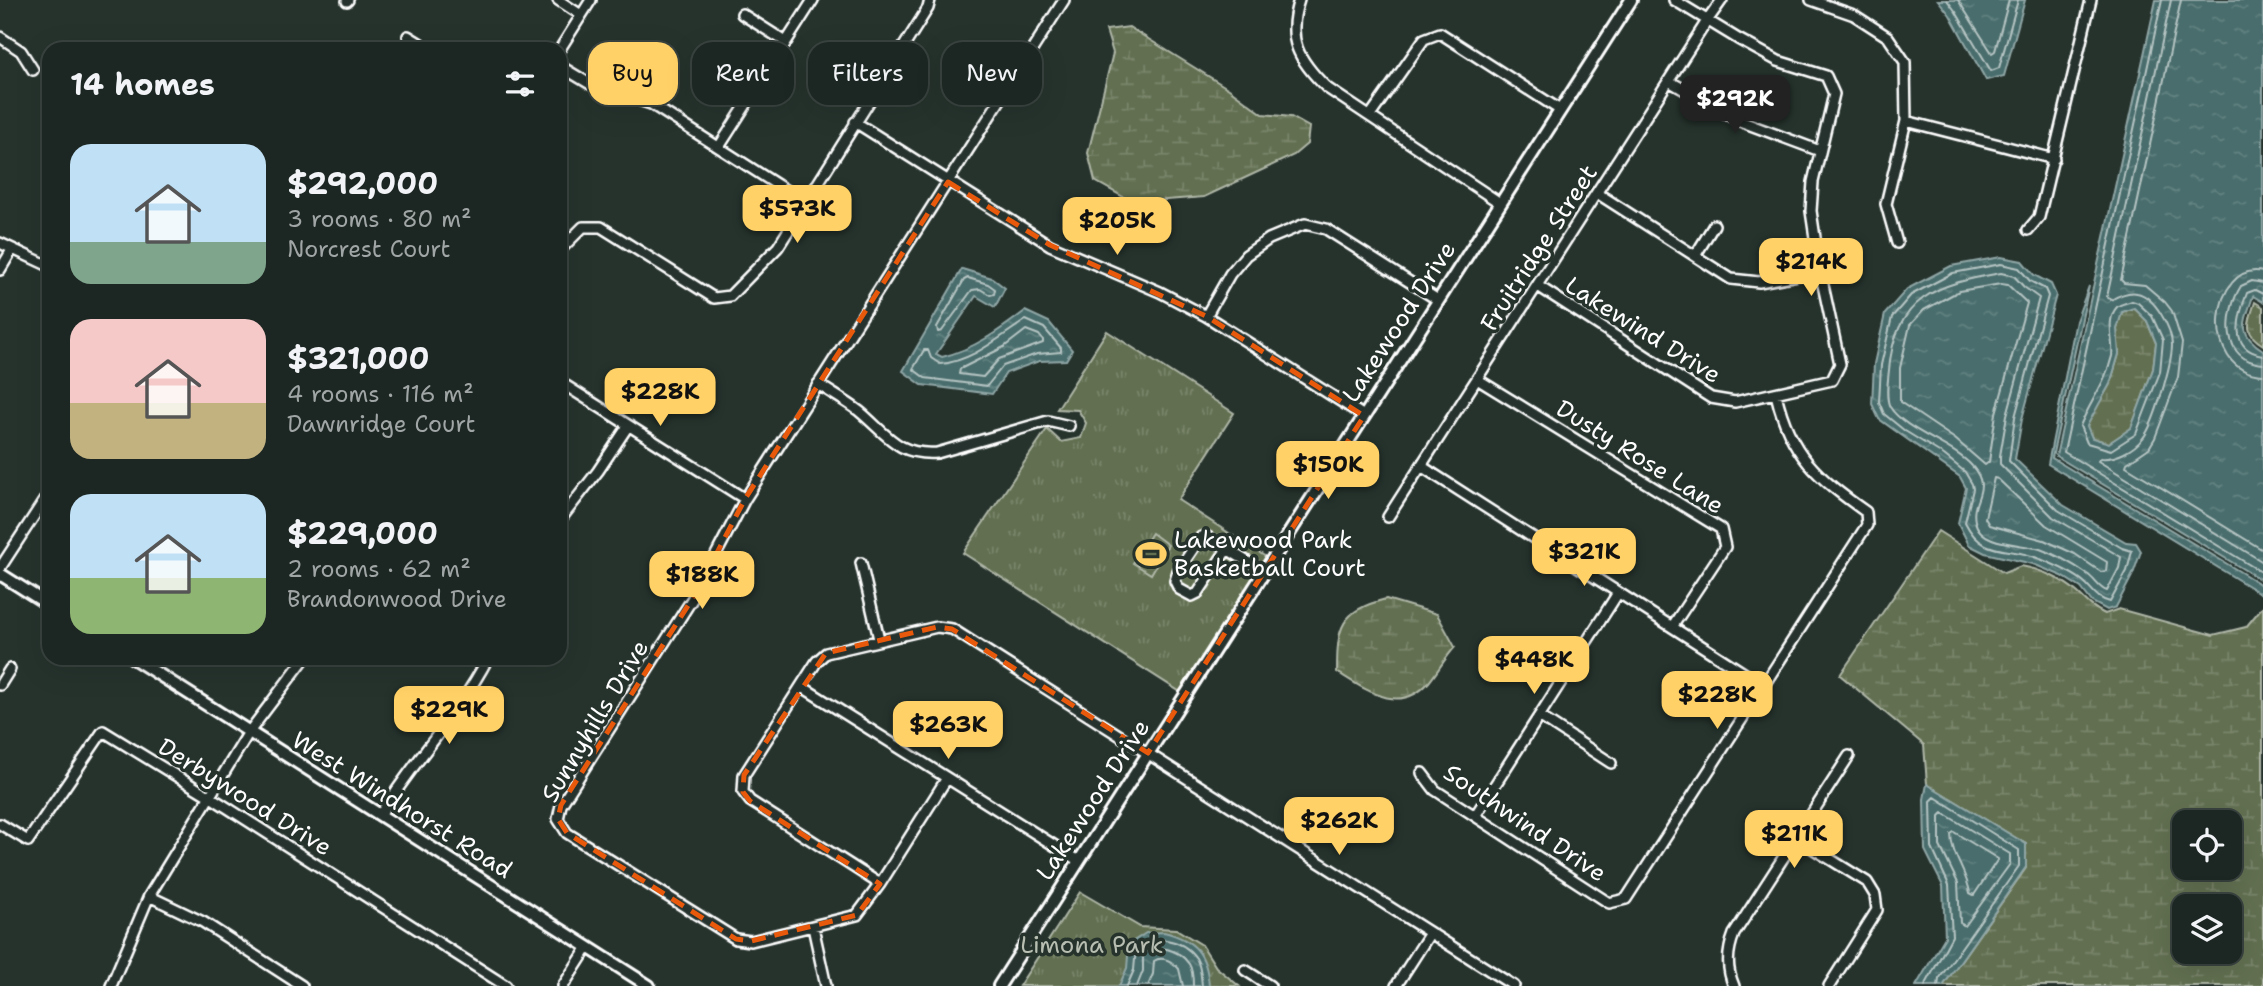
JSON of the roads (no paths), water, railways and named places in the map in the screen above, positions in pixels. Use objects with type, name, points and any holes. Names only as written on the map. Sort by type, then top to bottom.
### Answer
[{"type":"street","points":[[558,0],[581,15]]},
{"type":"street","points":[[564,42],[591,0]]},
{"type":"street","points":[[742,14],[786,42],[813,0]]},
{"type":"street","points":[[567,243],[583,227],[601,227],[713,298],[730,296],[778,247],[928,8],[930,0]]},
{"type":"street","name":"Sunnyhills Drive","points":[[947,778],[880,884],[856,915],[751,941],[736,939],[567,832],[558,819],[561,805],[696,593],[745,499],[1064,0]]},
{"type":"street","points":[[1299,0],[1293,19],[1295,46],[1308,70],[1327,88],[1500,203]]},
{"type":"street","name":"Lakewood Drive","points":[[999,986],[1631,0]]},
{"type":"street","name":"Lakewind Drive","points":[[1538,286],[1712,398],[1735,402],[1832,380],[1840,364],[1820,271],[1811,211],[1813,182],[1834,94],[1826,76],[1778,61],[1674,0]]},
{"type":"street","name":"Fruitridge Street","points":[[1388,517],[1722,0]]},
{"type":"street","points":[[1811,0],[1854,15],[1888,37],[1905,62],[1906,121],[1886,204],[1897,243]]},
{"type":"street","points":[[2028,229],[2039,217],[2091,0]]},
{"type":"street","points":[[1370,116],[1424,38],[1440,33],[1560,110]]},
{"type":"street","points":[[408,36],[418,42]]},
{"type":"street","points":[[0,37],[21,51],[33,70]]},
{"type":"street","points":[[567,70],[590,84],[651,104],[804,202]]},
{"type":"street","points":[[1669,81],[1737,120],[1820,151]]},
{"type":"street","points":[[719,147],[746,105]]},
{"type":"street","points":[[1906,121],[2054,159]]},
{"type":"street","points":[[855,122],[1050,245],[1160,292],[1206,316],[1364,416]]},
{"type":"street","points":[[1597,193],[1731,279],[1759,282],[1820,271]]},
{"type":"street","points":[[1206,316],[1230,274],[1246,255],[1269,239],[1305,224],[1326,229],[1438,300]]},
{"type":"street","points":[[1695,256],[1714,225]]},
{"type":"street","points":[[0,243],[42,263]]},
{"type":"street","points":[[0,270],[12,250]]},
{"type":"street","name":"Dusty Rose Lane","points":[[1477,379],[1721,529],[1725,547],[1672,627]]},
{"type":"street","points":[[818,384],[858,411],[899,447],[918,454],[937,453],[1048,421],[1069,426]]},
{"type":"street","points":[[567,387],[745,499]]},
{"type":"street","name":"Southwind Drive","points":[[1422,773],[1435,790],[1609,903],[1626,900],[1867,525],[1866,512],[1826,483],[1801,454],[1782,421],[1776,394]]},
{"type":"street","points":[[567,511],[628,426]]},
{"type":"street","points":[[1421,466],[1764,686]]},
{"type":"street","points":[[0,568],[42,504]]},
{"type":"street","points":[[1227,549],[1198,593],[1192,596],[1180,589],[1175,581],[1178,571],[1201,537],[1206,536],[1227,549],[1264,572]]},
{"type":"street","points":[[862,563],[878,639]]},
{"type":"street","points":[[0,574],[42,601]]},
{"type":"street","points":[[1475,816],[1618,593]]},
{"type":"street","points":[[880,884],[750,801],[743,792],[744,775],[817,661],[827,653],[937,627],[952,629],[1514,986]]},
{"type":"street","name":"West Windhorst Road","points":[[144,665],[649,986]]},
{"type":"street","points":[[111,986],[149,896],[249,733],[300,665]]},
{"type":"street","points":[[380,815],[405,775],[450,722],[484,665]]},
{"type":"street","points":[[0,685],[10,669]]},
{"type":"street","points":[[801,686],[1079,861]]},
{"type":"street","points":[[1539,716],[1611,763]]},
{"type":"street","name":"Derbywood Drive","points":[[0,824],[28,841],[103,731],[506,986]]},
{"type":"street","points":[[1734,986],[1730,977],[1728,952],[1734,934],[1849,757]]},
{"type":"street","points":[[1796,838],[1867,883],[1875,895],[1877,910],[1829,986]]},
{"type":"street","points":[[149,896],[204,922],[302,986]]},
{"type":"street","points":[[813,927],[826,986]]},
{"type":"street","points":[[1396,986],[1430,933]]},
{"type":"street","points":[[563,986],[588,947]]},
{"type":"street","points":[[1245,970],[1270,986]]},
{"type":"water","points":[[1938,0],[2025,0],[2004,76],[1986,80],[1950,15]]},
{"type":"water","points":[[2156,0],[2263,0],[2263,302],[2253,296],[2245,326],[2249,338],[2263,350],[2263,581],[2056,456]],"holes":[[[2134,308],[2147,321],[2156,343],[2153,369],[2131,428],[2109,443],[2092,438],[2087,426],[2110,384],[2119,354],[2117,329],[2122,312]]]},
{"type":"water","points":[[2001,257],[2022,261],[2034,275],[2051,284],[2056,295],[2022,419],[2015,459],[2063,505],[2126,542],[2136,543],[2141,551],[2116,607],[2107,610],[2092,602],[2081,588],[2062,576],[2033,564],[1985,553],[1969,545],[1958,523],[1966,488],[1960,477],[1879,419],[1872,404],[1874,364],[1885,314],[1907,289],[1951,266]]},
{"type":"water","points":[[962,269],[992,278],[1005,288],[995,307],[976,296],[936,354],[942,357],[954,354],[975,344],[1025,311],[1049,322],[1072,350],[1066,360],[1039,361],[1006,373],[992,394],[922,385],[903,371]]},
{"type":"water","points":[[2089,286],[2052,458],[2257,582],[2263,587],[2263,595],[2048,464],[2076,321]]},
{"type":"water","points":[[1927,784],[2026,844],[2026,867],[1943,986],[1916,986],[1945,937],[1943,886],[1925,850],[1924,799]]},
{"type":"water","points":[[1164,932],[1184,939],[1197,950],[1205,965],[1209,986],[1119,986],[1127,968],[1129,944],[1146,933]]},
{"type":"place","name":"Lakewood Park Basketball Court","points":[[1151,554]]},
{"type":"park label","name":"Limona Park","points":[[1092,945]]}]
